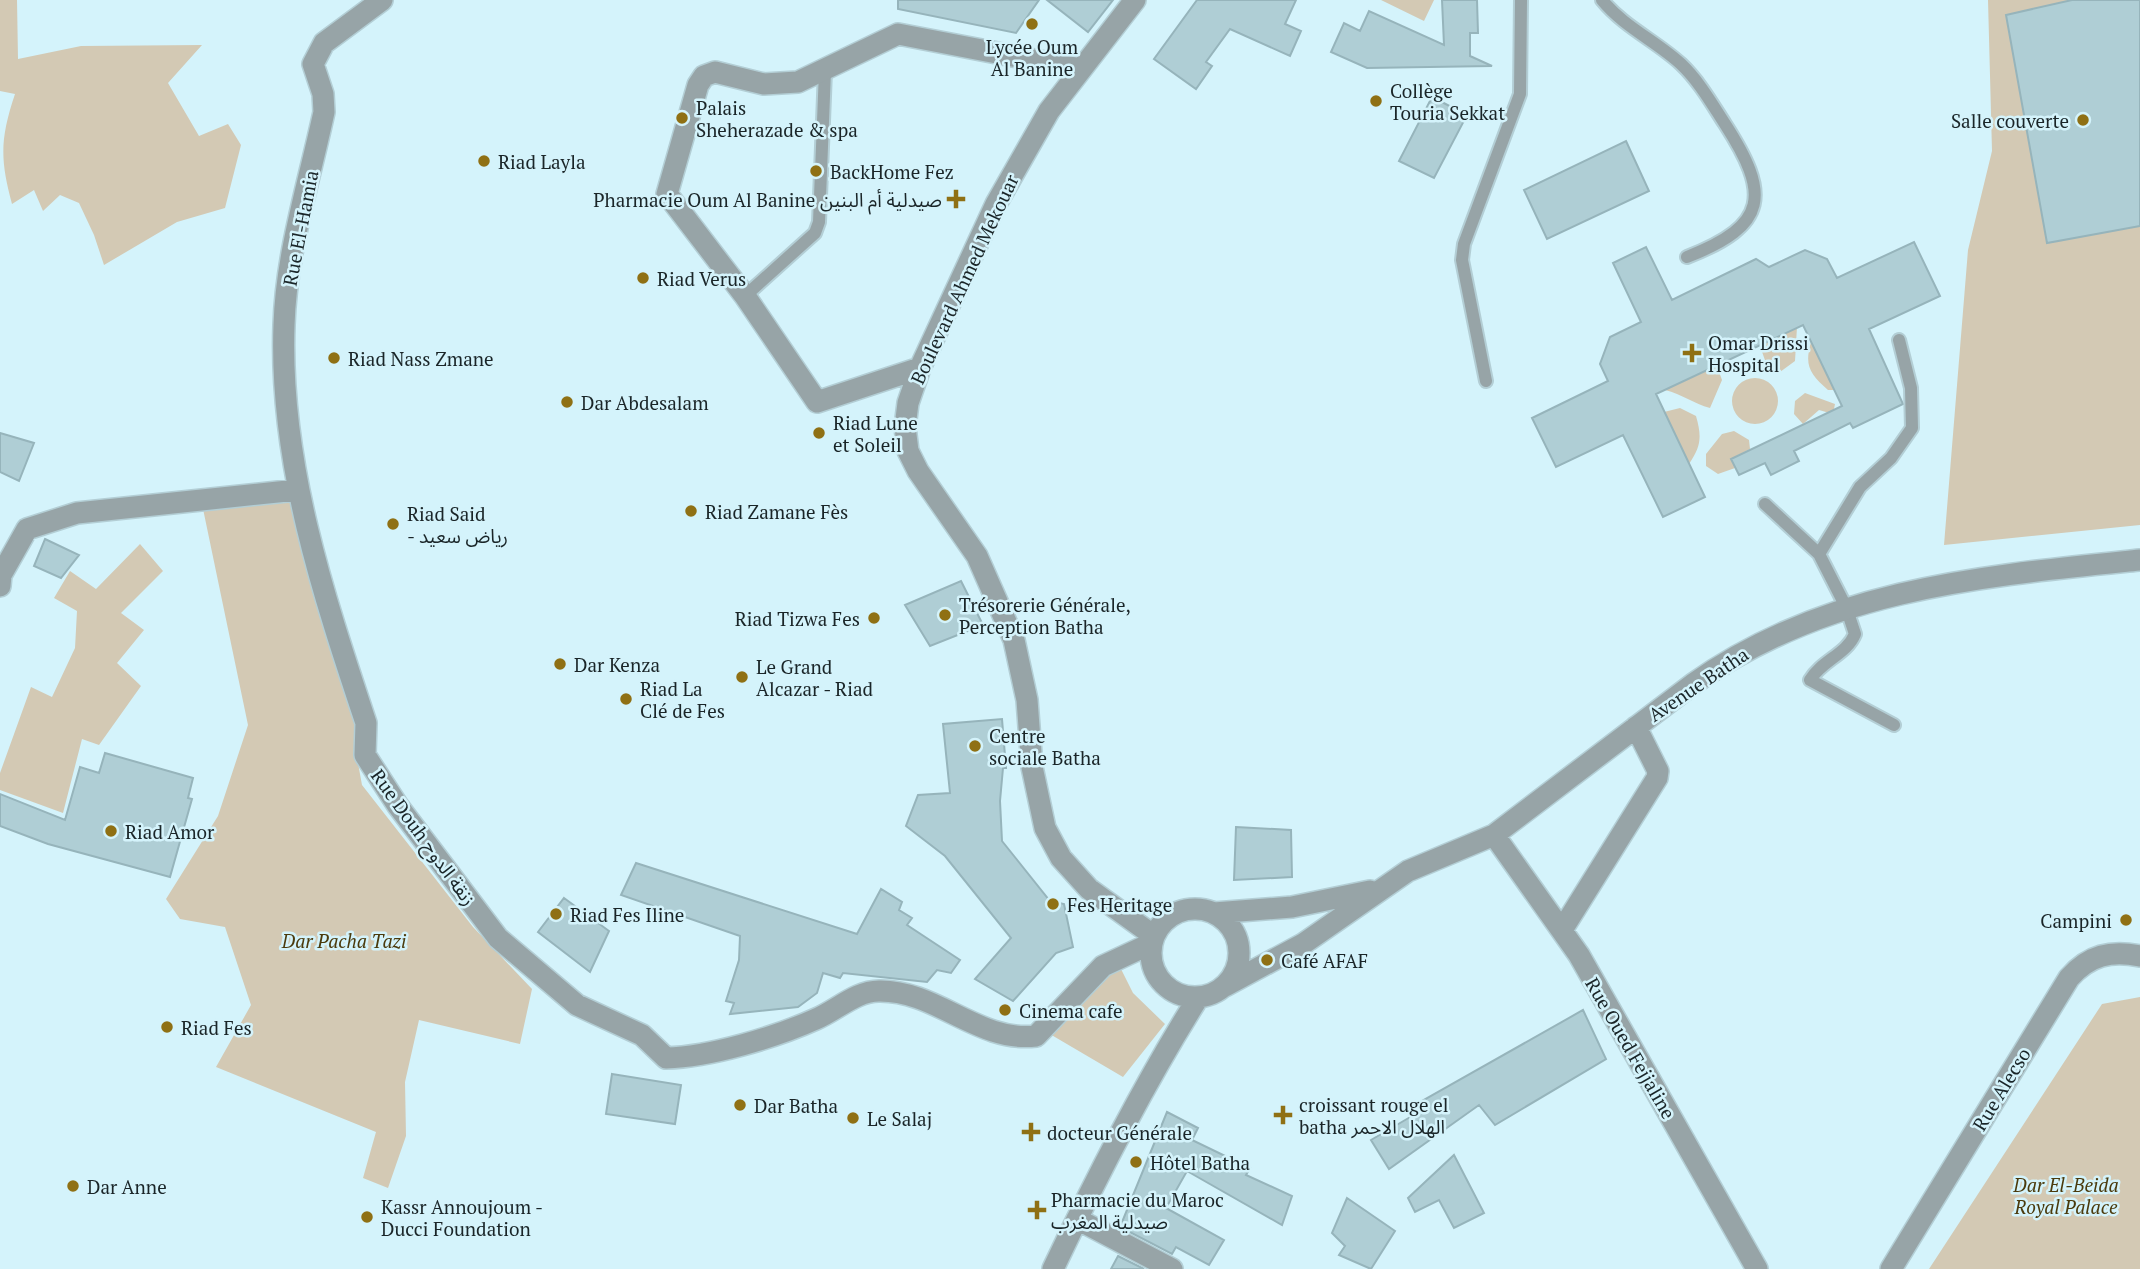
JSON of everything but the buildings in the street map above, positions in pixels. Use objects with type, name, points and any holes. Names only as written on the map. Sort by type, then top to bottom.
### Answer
[{"type":"street","name":"Rue El-Hamia","points":[[297,490],[286,425],[284,323],[296,240],[324,112],[323,94],[313,64],[324,43],[382,0]]},
{"type":"street","name":"Boulevard Ahmed Mekouar","points":[[1135,0],[1049,111],[996,204],[920,368],[906,415],[908,451],[918,471],[977,556],[1014,640],[1027,700],[1032,767],[1045,828],[1061,858],[1088,889],[1153,939]]},
{"type":"street","points":[[920,368],[817,402],[745,296],[667,194],[698,85],[704,76],[715,72],[764,84],[798,82],[898,34],[1081,69]]},
{"type":"street","points":[[0,586],[1,575],[27,529],[76,513],[297,490]]},
{"type":"street","name":"Rue Douh زنقة الدوح","points":[[297,490],[366,723],[365,755],[398,806],[498,938],[577,1005],[642,1035],[666,1058],[694,1058],[778,1032],[816,1019],[865,992],[878,991],[924,1000],[996,1034],[1011,1037],[1036,1036],[1103,966],[1153,939]]},
{"type":"street","name":"Avenue Batha","points":[[1225,986],[1303,944],[1408,871],[1494,835],[1719,665],[1775,634],[1846,607],[1936,584],[2140,560]]},
{"type":"street","points":[[1562,930],[1657,778],[1658,771],[1636,727]]},
{"type":"street","name":"Rue Oued Fejjaline","points":[[1494,835],[1562,930],[1757,1269]]},
{"type":"street","name":"Avenue Batha","points":[[1214,912],[1292,907],[1379,889]]},
{"type":"street","points":[[1053,1269],[1144,1089],[1198,998],[1225,986],[1238,964],[1239,947],[1233,930],[1214,912],[1200,909],[1180,911],[1168,918],[1153,939],[1152,965],[1163,984],[1176,993],[1198,998]]},
{"type":"street","name":"Rue Alecso","points":[[1891,1269],[2069,978],[2085,962],[2095,957],[2116,953],[2140,956]]},
{"type":"street","points":[[1077,1219],[1172,1269]]},
{"type":"lane","points":[[1486,381],[1462,260],[1464,244],[1520,94],[1521,0]]},
{"type":"lane","points":[[1602,0],[1613,14],[1681,64],[1714,107],[1752,170],[1757,187],[1754,208],[1741,227],[1726,240],[1687,257]]},
{"type":"lane","points":[[745,296],[815,233],[819,222],[825,71]]},
{"type":"lane","points":[[1819,554],[1860,487],[1891,458],[1912,428],[1911,388],[1899,340]]},
{"type":"lane","points":[[1765,504],[1819,554],[1846,607],[1855,634],[1852,642],[1815,672],[1810,680],[1894,725]]},
{"type":"green space","points":[[0,0],[17,0],[18,59],[81,46],[202,45],[168,83],[199,136],[228,124],[241,145],[225,208],[177,222],[104,265],[79,203],[60,195],[43,211],[34,190],[12,204],[3,149],[15,94],[0,91]]},
{"type":"green space","points":[[1381,0],[1434,0],[1424,21]]},
{"type":"green space","points":[[1988,0],[2140,0],[2140,525],[1944,545],[1968,250],[1992,151]]},
{"type":"green space","points":[[1797,327],[1795,361],[1780,372],[1767,366],[1760,346]]},
{"type":"green space","points":[[1811,342],[1834,390],[1828,390],[1810,369],[1808,357]]},
{"type":"green space","points":[[1717,366],[1722,380],[1710,408],[1665,390]]},
{"type":"green space","points":[[1755,378],[1771,385],[1778,401],[1771,417],[1755,424],[1739,417],[1732,401],[1739,385]]},
{"type":"green space","points":[[1805,393],[1835,404],[1833,414],[1819,410],[1803,424],[1794,414],[1795,401]]},
{"type":"green space","points":[[1680,408],[1696,416],[1699,430],[1698,446],[1689,464],[1664,412]]},
{"type":"green space","points":[[1734,431],[1749,440],[1750,449],[1731,459],[1735,468],[1718,474],[1706,466],[1706,454],[1722,434]]},
{"type":"green space","name":"Dar Pacha Tazi","points":[[298,494],[360,715],[356,752],[362,785],[473,927],[532,989],[520,1044],[419,1020],[405,1082],[406,1136],[388,1188],[363,1178],[376,1132],[216,1067],[251,1005],[225,927],[180,919],[166,899],[218,816],[248,725],[202,504]]},
{"type":"green space","points":[[140,544],[163,571],[121,613],[144,630],[117,663],[141,686],[99,745],[82,739],[63,813],[0,790],[0,773],[31,687],[52,697],[75,648],[77,611],[54,598],[70,571],[96,589]]},
{"type":"green space","points":[[1118,963],[1133,993],[1165,1024],[1123,1077],[1043,1030]]},
{"type":"green space","name":"Dar El-Beida Royal Palace","points":[[2140,997],[2140,1269],[1929,1269],[2102,1004]]},
{"type":"place","name":"Lycée Oum Al Banine","points":[[1032,24]]},
{"type":"place","name":"Collège Touria Sekkat","points":[[1376,101]]},
{"type":"place","name":"Palais Sheherazade & spa","points":[[682,118]]},
{"type":"place","name":"Salle couverte","points":[[2083,120]]},
{"type":"place","name":"Riad Layla","points":[[484,161]]},
{"type":"place","name":"BackHome Fez","points":[[816,171]]},
{"type":"place","name":"Pharmacie Oum Al Banine صيدلية أم البنين","points":[[956,199]]},
{"type":"place","name":"Riad Verus","points":[[643,278]]},
{"type":"place","name":"Omar Drissi Hospital","points":[[1692,353]]},
{"type":"place","name":"Riad Nass Zmane","points":[[334,358]]},
{"type":"place","name":"Dar Abdesalam","points":[[567,402]]},
{"type":"place","name":"Riad Lune et Soleil","points":[[819,433]]},
{"type":"place","name":"Riad Zamane Fès","points":[[691,511]]},
{"type":"place","name":"Riad Said - رياض سعيد","points":[[393,524]]},
{"type":"place","name":"Trésorerie Générale, Perception Batha","points":[[945,615]]},
{"type":"place","name":"Riad Tizwa Fes","points":[[874,618]]},
{"type":"place","name":"Dar Kenza","points":[[560,664]]},
{"type":"place","name":"Le Grand Alcazar - Riad","points":[[742,677]]},
{"type":"place","name":"Riad La Clé de Fes","points":[[626,699]]},
{"type":"place","name":"Centre sociale Batha","points":[[975,746]]},
{"type":"place","name":"Riad Amor","points":[[111,831]]},
{"type":"place","name":"Fes Heritage","points":[[1053,904]]},
{"type":"place","name":"Riad Fes Iline","points":[[556,914]]},
{"type":"place","name":"Campini","points":[[2126,920]]},
{"type":"place","name":"Café AFAF","points":[[1267,960]]},
{"type":"place","name":"Cinema cafe","points":[[1005,1010]]},
{"type":"place","name":"Riad Fes","points":[[167,1027]]},
{"type":"place","name":"Dar Batha","points":[[740,1105]]},
{"type":"place","name":"croissant rouge el batha الهلال الاحمر","points":[[1283,1115]]},
{"type":"place","name":"Le Salaj","points":[[853,1118]]},
{"type":"place","name":"docteur Générale","points":[[1031,1132]]},
{"type":"place","name":"Hôtel Batha","points":[[1136,1162]]},
{"type":"place","name":"Dar Anne","points":[[73,1186]]},
{"type":"place","name":"Pharmacie du Maroc صيدلية المغرب","points":[[1037,1210]]},
{"type":"place","name":"Kassr Annoujoum - Ducci Foundation","points":[[367,1217]]}]
